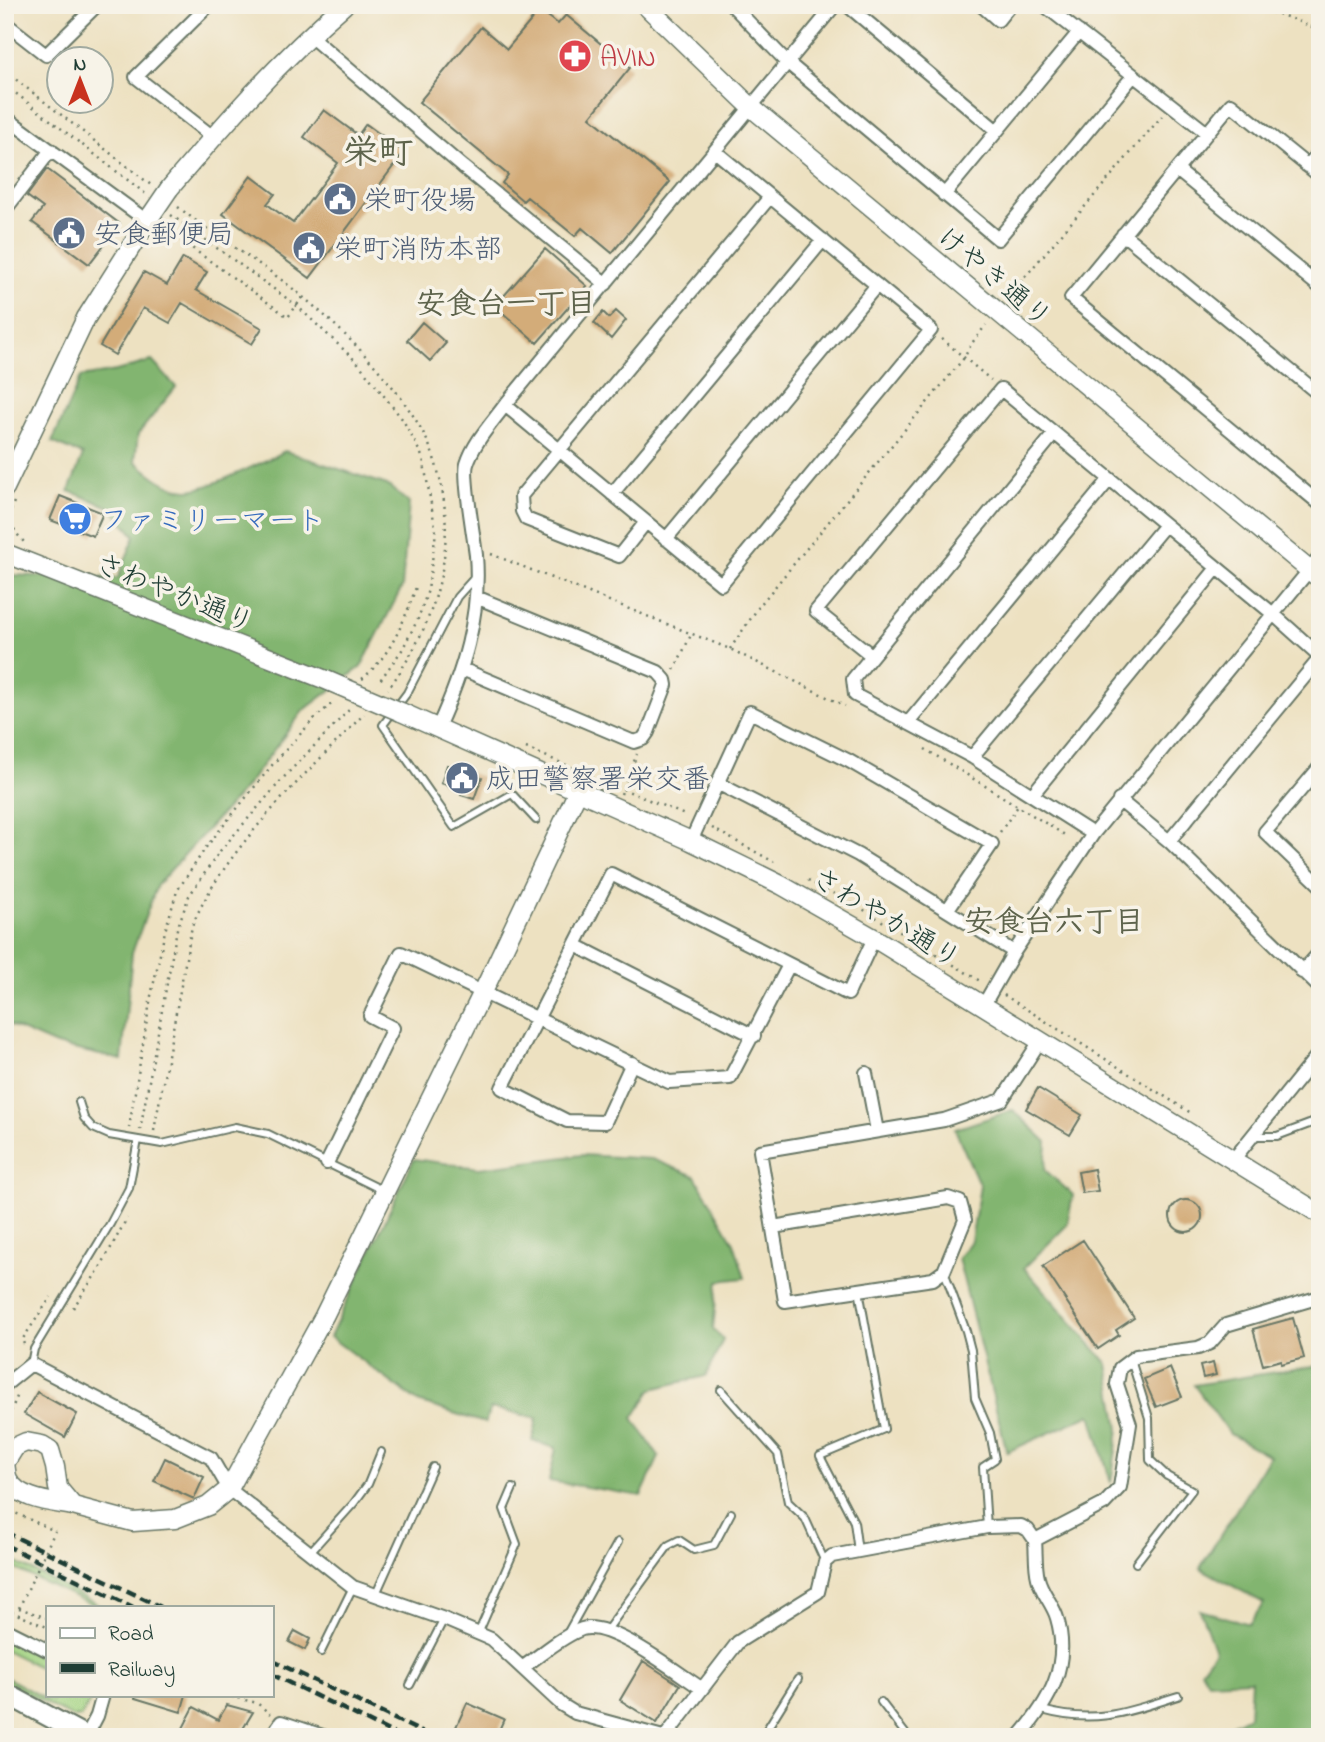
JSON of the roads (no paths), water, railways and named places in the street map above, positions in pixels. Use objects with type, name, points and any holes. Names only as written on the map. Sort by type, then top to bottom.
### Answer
[{"type":"main road","points":[[5,1693],[86,1737]]},
{"type":"street","points":[[5,23],[46,55],[97,5]]},
{"type":"street","points":[[209,5],[136,77],[213,137]]},
{"type":"street","points":[[5,488],[86,318],[156,216],[166,194],[213,137],[281,63],[344,5]]},
{"type":"street","name":"けやき通り","points":[[645,5],[752,108],[996,311],[1316,569]]},
{"type":"street","points":[[732,5],[788,63],[998,239],[1133,76]]},
{"type":"street","points":[[438,727],[462,668],[473,625],[476,575],[466,467],[475,445],[505,405],[835,5]]},
{"type":"street","points":[[847,5],[997,131]]},
{"type":"street","points":[[981,5],[998,20],[1010,5]]},
{"type":"street","points":[[1044,5],[1207,133]]},
{"type":"street","points":[[944,195],[1079,32]]},
{"type":"street","points":[[310,36],[463,167],[606,284]]},
{"type":"street","points":[[1320,176],[1231,104],[1071,298],[1320,504]]},
{"type":"street","points":[[5,117],[51,150],[156,216]]},
{"type":"street","points":[[5,210],[51,150]]},
{"type":"street","points":[[505,405],[721,584],[931,330],[716,152]]},
{"type":"street","points":[[1307,166],[1320,152]]},
{"type":"street","points":[[1177,170],[1320,286]]},
{"type":"street","points":[[646,522],[619,556],[526,519],[522,511],[522,496],[770,197]]},
{"type":"street","points":[[1123,234],[1320,395]]},
{"type":"street","points":[[612,494],[823,240]]},
{"type":"street","points":[[666,539],[877,285]]},
{"type":"street","points":[[871,655],[816,611],[1002,389],[1272,613],[1320,657],[1169,841]]},
{"type":"street","points":[[1054,434],[853,679],[855,695],[972,757],[1093,834]]},
{"type":"street","points":[[908,723],[1109,480]]},
{"type":"street","points":[[972,757],[1165,525]]},
{"type":"street","name":"さわやか通り","points":[[5,553],[438,727],[691,841],[781,885],[874,938],[1319,1212]]},
{"type":"street","points":[[1032,795],[1217,568]]},
{"type":"street","points":[[983,1006],[1014,952],[1093,834],[1272,613],[1316,569]]},
{"type":"street","points":[[462,668],[634,742],[643,740],[648,732],[666,685],[658,672],[476,597]]},
{"type":"street","points":[[691,841],[750,712],[849,761],[992,844],[948,909]]},
{"type":"street","points":[[1320,767],[1265,832],[1320,885]]},
{"type":"street","points":[[717,783],[858,855],[1014,952]]},
{"type":"street","points":[[73,1506],[58,1488],[50,1450],[42,1445],[26,1442],[15,1447],[5,1463],[8,1479],[19,1492],[133,1522],[174,1518],[208,1506],[229,1489],[324,1316],[578,792]]},
{"type":"street","points":[[1119,800],[1169,841],[1320,988]]},
{"type":"street","points":[[632,1063],[605,1122],[567,1121],[502,1088],[611,874],[848,995],[874,938]]},
{"type":"street","points":[[575,945],[754,1035]]},
{"type":"street","points":[[1303,972],[1320,952]]},
{"type":"street","points":[[327,1163],[393,1027],[370,1016],[401,953],[669,1082],[730,1078],[789,965]]},
{"type":"street","points":[[773,1227],[948,1198],[960,1202],[965,1220],[944,1271],[933,1279],[785,1301],[760,1151],[944,1120],[1002,1100],[1040,1041]]},
{"type":"street","points":[[1233,1160],[1320,1052]]},
{"type":"street","points":[[866,1073],[877,1132]]},
{"type":"street","points":[[1035,1540],[1104,1504],[1120,1487],[1130,1424],[1117,1384],[1120,1368],[1136,1356],[1198,1348],[1210,1343],[1226,1325],[1320,1297]]},
{"type":"street","points":[[5,1385],[31,1364],[211,1458],[229,1489],[353,1587],[444,1619],[491,1639],[562,1705],[575,1713],[664,1737],[738,1642],[818,1592],[825,1562],[832,1556],[987,1527],[1021,1526],[1028,1530],[1035,1540],[1038,1579],[1057,1617],[1061,1647],[1059,1667],[1051,1695],[1025,1735]]},
{"type":"street","points":[[523,1667],[584,1628],[607,1630],[616,1633],[701,1688]]},
{"type":"street","points":[[5,1629],[46,1650]]},
{"type":"street","points":[[86,1737],[97,1716],[103,1696]]},
{"type":"street","points":[[271,1737],[281,1722],[326,1737]]},
{"type":"lane","points":[[476,575],[457,597],[407,693],[383,725],[454,827],[512,794],[536,820]]},
{"type":"lane","points":[[79,1102],[84,1118],[93,1128],[109,1135],[151,1143],[162,1144],[235,1127],[268,1133],[385,1192]]},
{"type":"lane","points":[[1254,1136],[1277,1136],[1320,1120]]},
{"type":"lane","points":[[31,1364],[34,1349],[129,1188],[138,1140]]},
{"type":"lane","points":[[944,1271],[968,1340],[975,1398],[990,1433],[995,1459],[983,1467],[987,1527]]},
{"type":"lane","points":[[858,1551],[854,1522],[820,1456],[884,1429],[859,1290]]},
{"type":"lane","points":[[1131,1360],[1149,1418],[1150,1460],[1167,1476],[1192,1490],[1136,1563]]},
{"type":"lane","points":[[721,1390],[778,1454],[788,1502],[805,1518],[825,1562]]},
{"type":"lane","points":[[310,1552],[368,1484],[381,1452]]},
{"type":"lane","points":[[376,1594],[433,1467]]},
{"type":"lane","points":[[478,1634],[517,1544],[504,1509],[513,1488]]},
{"type":"lane","points":[[607,1630],[669,1545],[679,1540],[694,1550],[714,1545],[731,1513]]},
{"type":"lane","points":[[565,1639],[618,1542]]},
{"type":"lane","points":[[321,1652],[353,1587]]},
{"type":"lane","points":[[410,1685],[444,1619]]},
{"type":"lane","points":[[762,1737],[798,1679]]},
{"type":"lane","points":[[1042,1710],[1064,1716],[1098,1717],[1120,1714],[1178,1696]]},
{"type":"lane","points":[[881,1702],[908,1737]]},
{"type":"railway","points":[[5,1532],[159,1606]]},
{"type":"railway","points":[[5,1545],[131,1606]]},
{"type":"railway","points":[[273,1661],[432,1737]]},
{"type":"railway","points":[[273,1675],[401,1737]]},
{"type":"place","name":"AVIN","points":[[575,56]]},
{"type":"place","name":"栄町役場","points":[[340,199]]},
{"type":"place","name":"安食郵便局","points":[[69,233]]},
{"type":"place","name":"栄町消防本部","points":[[309,248]]},
{"type":"place","name":"ファミリーマート","points":[[75,519]]},
{"type":"place","name":"成田警察署栄交番","points":[[462,778]]},
{"type":"district","name":"栄町","points":[[378,151]]},
{"type":"district","name":"安食台一丁目","points":[[506,303]]},
{"type":"district","name":"安食台六丁目","points":[[1054,921]]}]
